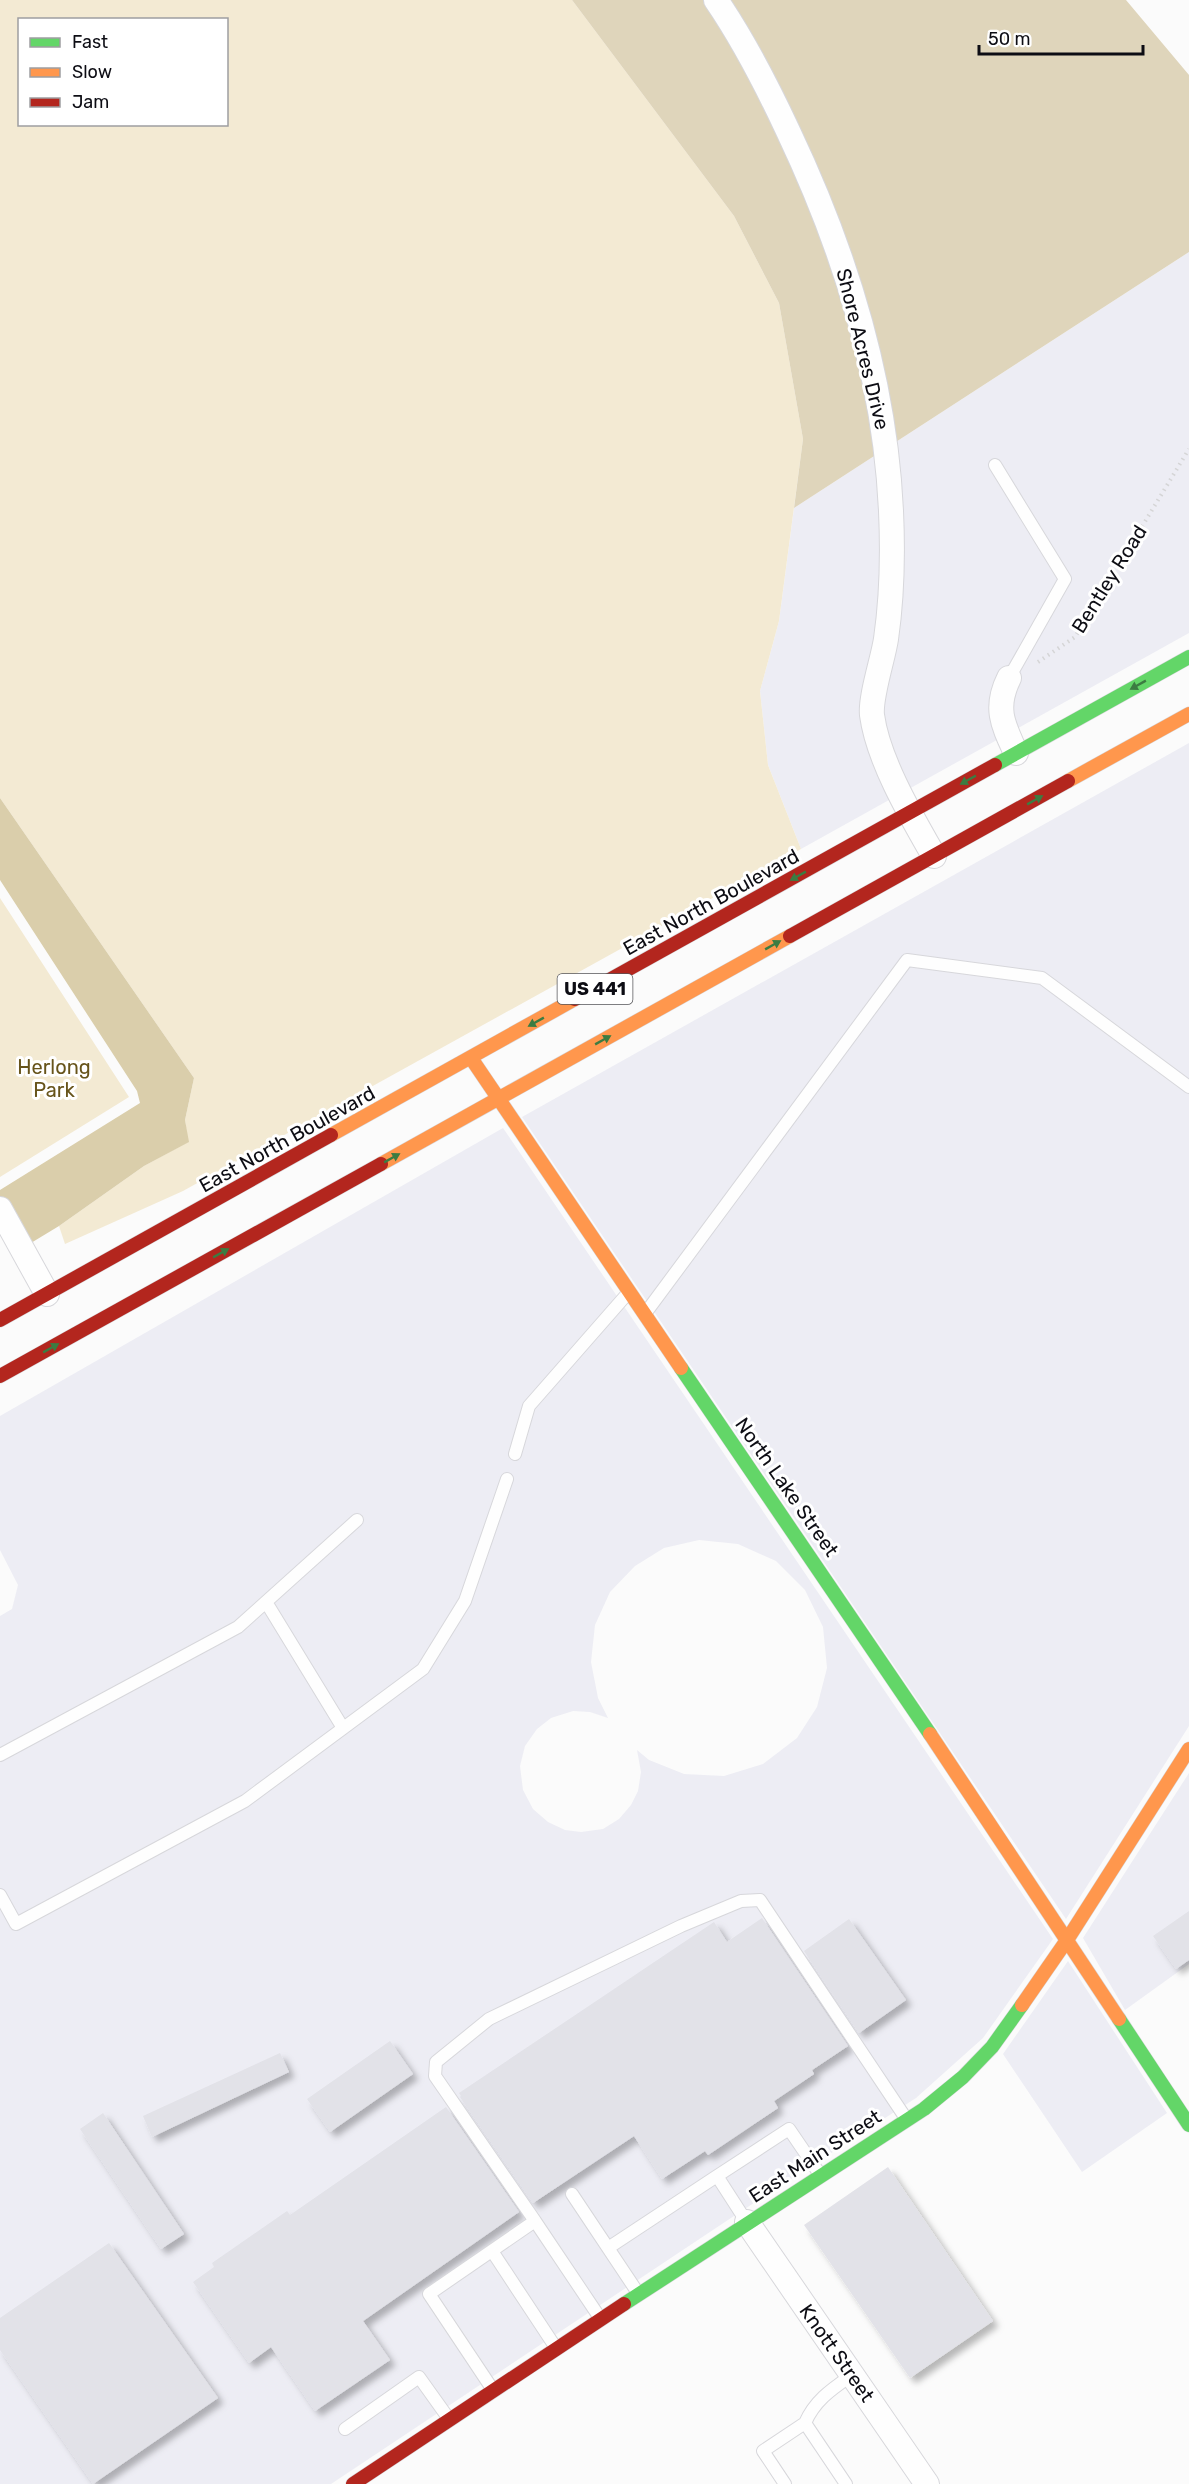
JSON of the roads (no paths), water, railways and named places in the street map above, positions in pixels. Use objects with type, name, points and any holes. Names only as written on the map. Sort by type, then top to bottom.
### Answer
[{"type":"main road","name":"East North Boulevard","points":[[0,1320],[50,1298],[471,1058],[1189,657]]},
{"type":"main road","name":"US 441","points":[[0,1376],[68,1333],[496,1100],[1189,714]]},
{"type":"main road","name":"North Lake Street","points":[[471,1058],[496,1100],[852,1616],[1189,2125]]},
{"type":"main road","name":"East Main Street","points":[[363,2481],[450,2420],[747,2222],[907,2120],[963,2077],[992,2047],[1067,1940],[1189,1749]]},
{"type":"street","name":"Shore Acres Drive","points":[[716,0],[765,83],[812,181],[848,278],[866,341],[885,437],[891,514],[890,600],[886,639],[872,712],[878,743],[910,813],[934,856]]},
{"type":"street","points":[[1009,678],[1004,688],[1000,711],[1003,726],[1016,753]]},
{"type":"street","points":[[0,1209],[50,1298]]},
{"type":"street","name":"Knott Street","points":[[747,2222],[923,2483]]},
{"type":"lane","points":[[995,465],[1065,579],[1009,678]]},
{"type":"lane","points":[[644,1314],[907,960],[1041,978],[1189,1087]]},
{"type":"lane","points":[[515,1454],[529,1406],[629,1292]]},
{"type":"lane","points":[[0,1894],[16,1924],[244,1802],[423,1669],[465,1601],[507,1479]]},
{"type":"lane","points":[[0,1755],[238,1627],[357,1521]]},
{"type":"lane","points":[[266,1602],[343,1728]]},
{"type":"lane","points":[[601,2319],[435,2076],[436,2062],[489,2019],[681,1926],[741,1901],[760,1900],[907,2120]]},
{"type":"lane","points":[[608,2248],[789,2129],[820,2175]]},
{"type":"lane","points":[[717,2176],[747,2222]]},
{"type":"lane","points":[[572,2194],[639,2294]]},
{"type":"lane","points":[[493,2391],[429,2294],[535,2222]]},
{"type":"lane","points":[[492,2251],[556,2349]]},
{"type":"lane","points":[[785,2484],[763,2451],[805,2422],[810,2411],[823,2395],[852,2375]]},
{"type":"lane","points":[[345,2429],[419,2377],[450,2420]]},
{"type":"lane","points":[[805,2422],[846,2484]]},
{"type":"park label","name":"Herlong Park","points":[[54,1078]]}]
